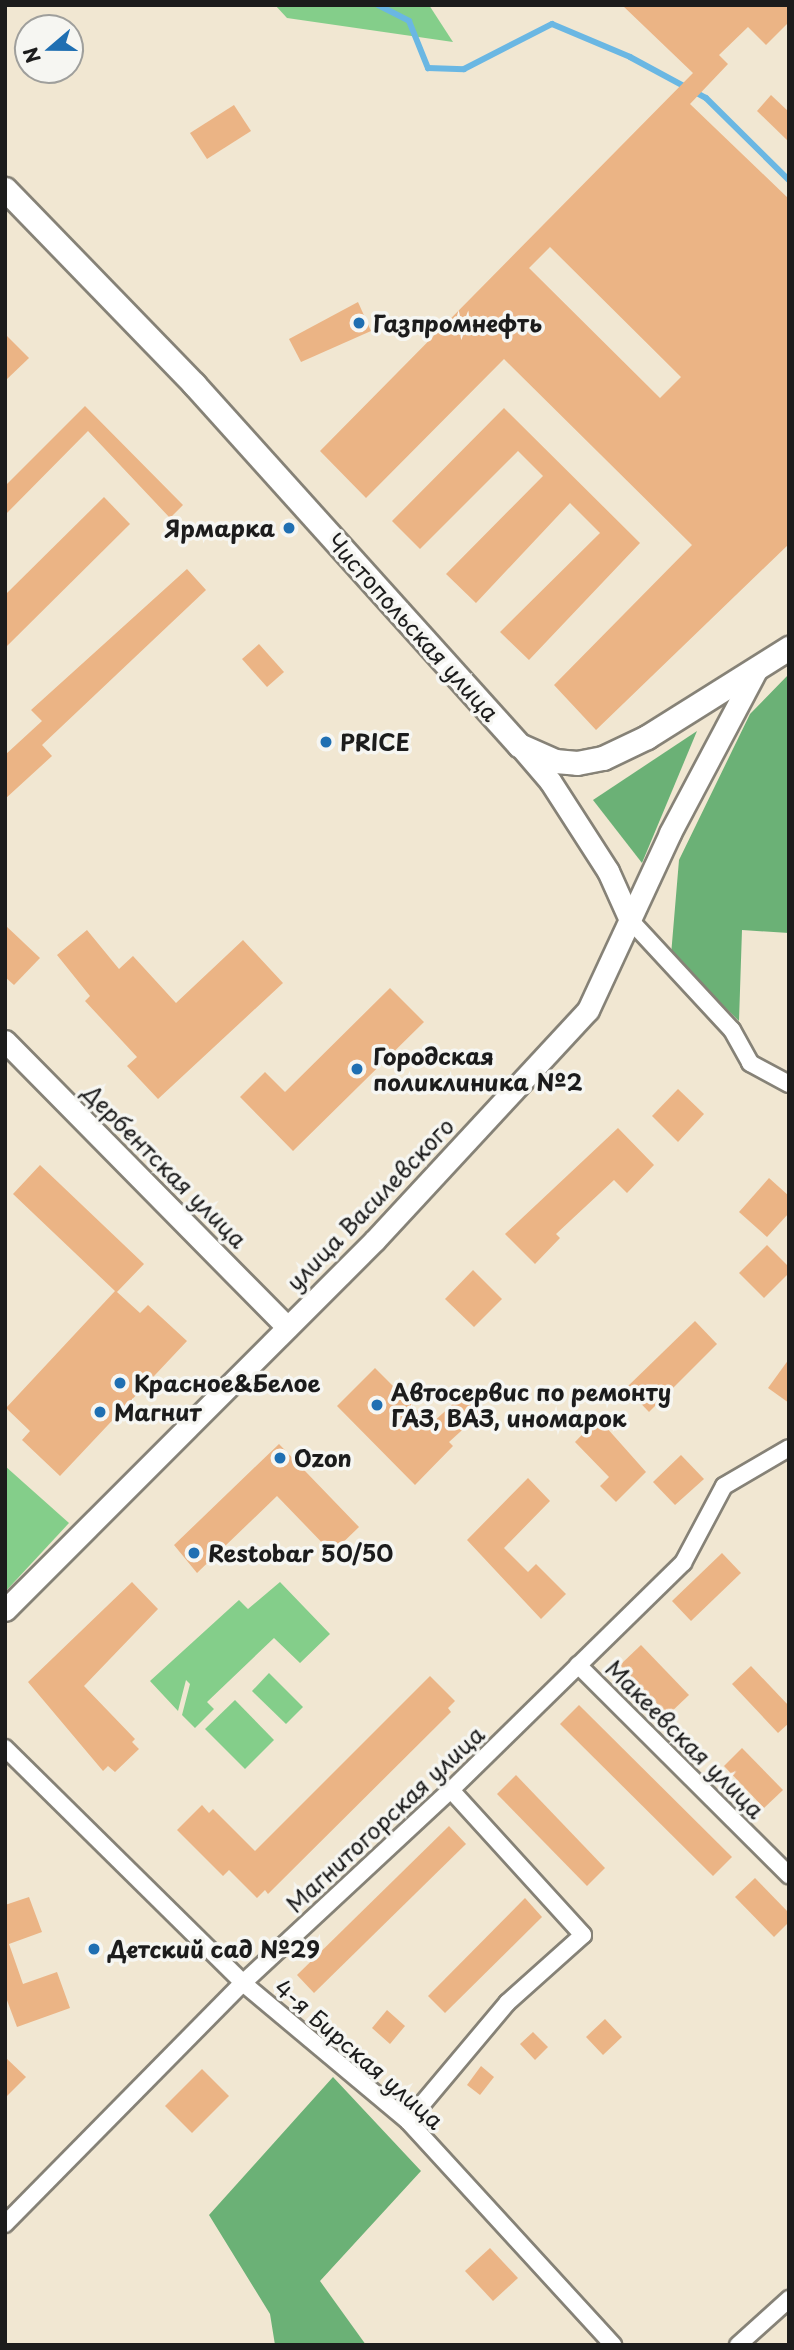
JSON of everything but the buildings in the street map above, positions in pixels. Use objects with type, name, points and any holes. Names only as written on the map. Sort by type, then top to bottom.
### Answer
[{"type":"main road","name":"Чистопольская улица","points":[[5,189],[194,384],[519,745]]},
{"type":"main road","points":[[519,745],[555,761],[578,763],[603,758],[647,737],[789,648]]},
{"type":"street","name":"улица Василевского","points":[[5,1610],[375,1240],[588,1010],[630,920],[757,670]]},
{"type":"street","name":"Чистопольская улица","points":[[519,745],[550,781],[608,871],[630,920],[732,1030],[750,1063],[789,1084]]},
{"type":"street","name":"Дербентская улица","points":[[5,1041],[287,1327]]},
{"type":"street","name":"Магнитогорская улица","points":[[5,2224],[243,1983],[451,1790],[683,1563],[724,1486],[787,1453]]},
{"type":"street","name":"Макеевская улица","points":[[579,1665],[789,1875]]},
{"type":"street","name":"4-я Бирская улица","points":[[5,1748],[243,1983],[408,2121],[613,2345]]},
{"type":"street","points":[[408,2121],[507,2003],[583,1935],[451,1790]]},
{"type":"street","points":[[738,2345],[789,2299]]},
{"type":"green space","points":[[275,5],[429,5],[453,42],[287,18]]},
{"type":"green space","points":[[789,674],[789,933],[742,930],[739,1021],[671,955],[679,860],[750,714]]},
{"type":"green space","points":[[697,731],[642,863],[593,800]]},
{"type":"green space","points":[[5,1466],[69,1523],[5,1592]]},
{"type":"green space","points":[[280,1582],[330,1634],[300,1663],[274,1638],[207,1702],[214,1709],[195,1728],[182,1715],[190,1684],[186,1680],[178,1711],[150,1681],[239,1600],[248,1609]]},
{"type":"green space","points":[[269,1673],[303,1707],[286,1724],[252,1691]]},
{"type":"green space","points":[[235,1700],[274,1740],[245,1769],[205,1729]]},
{"type":"green space","points":[[333,2077],[421,2171],[320,2281],[366,2345],[275,2345],[270,2314],[209,2215]]},
{"type":"waterway","points":[[378,5],[409,21],[428,68],[464,69],[552,24],[630,57],[706,98],[789,180]]},
{"type":"place","name":"Газпромнефть","points":[[359,323]]},
{"type":"place","name":"Ярмарка","points":[[289,528]]},
{"type":"place","name":"PRICE","points":[[326,742]]},
{"type":"place","name":"Городская поликлиника №2","points":[[357,1069]]},
{"type":"place","name":"Красное&Белое","points":[[120,1383]]},
{"type":"place","name":"Автосервис по ремонту ГАЗ, ВАЗ, иномарок","points":[[377,1405]]},
{"type":"place","name":"Магнит","points":[[100,1412]]},
{"type":"place","name":"Ozon","points":[[280,1458]]},
{"type":"place","name":"Restobar 50/50","points":[[194,1553]]},
{"type":"place","name":"Детский сад №29","points":[[94,1949]]}]
